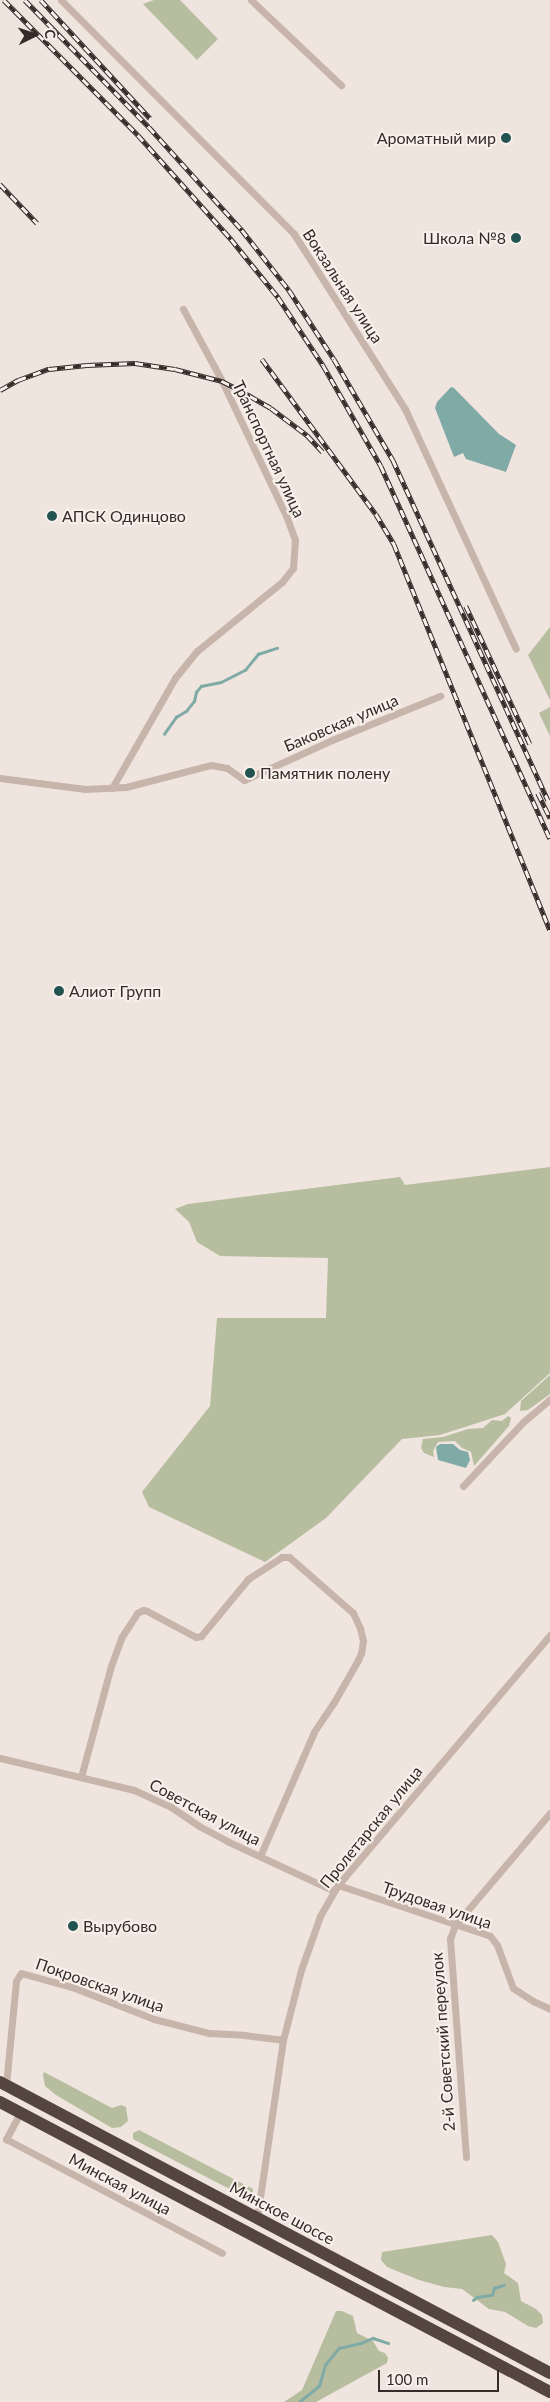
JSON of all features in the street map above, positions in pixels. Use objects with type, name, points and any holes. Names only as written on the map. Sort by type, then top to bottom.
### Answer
[{"type":"highway","name":"Минское шоссе","points":[[3,2084],[550,2373]]},
{"type":"highway","name":"Минское шоссе","points":[[0,2102],[550,2392]]},
{"type":"street","name":"Вокзальная улица","points":[[61,0],[294,234],[405,409],[516,649]]},
{"type":"street","points":[[250,0],[341,85]]},
{"type":"street","name":"Транспортная улица","points":[[112,788],[175,678],[197,651],[282,582],[293,568],[295,540],[288,518],[222,381],[183,309]]},
{"type":"street","name":"Баковская улица","points":[[112,788],[126,787],[211,765],[227,768],[241,779],[248,780],[332,740],[440,696]]},
{"type":"street","points":[[0,778],[66,787],[112,788]]},
{"type":"street","points":[[463,1486],[516,1428],[550,1399]]},
{"type":"street","points":[[81,1777],[111,1666],[121,1638],[137,1613],[143,1610],[147,1611],[196,1637],[201,1636],[248,1579],[282,1557],[289,1558],[353,1613],[360,1628],[363,1641],[358,1660],[314,1732],[301,1766],[260,1856]]},
{"type":"street","name":"Пролетарская улица","points":[[257,2218],[283,2040],[307,1950],[320,1916],[336,1888],[550,1635]]},
{"type":"street","name":"Советская улица","points":[[0,1758],[134,1790],[172,1807],[199,1826],[227,1841],[336,1888]]},
{"type":"street","points":[[455,1925],[550,1813]]},
{"type":"street","name":"Трудовая улица","points":[[336,1888],[490,1936],[497,1945],[513,1988],[533,2001],[550,2008]]},
{"type":"street","name":"2-й Советский переулок","points":[[455,1925],[450,1939],[450,1953],[466,2157]]},
{"type":"street","name":"Покровская улица","points":[[3,2084],[16,1981],[21,1973],[72,1987],[154,2019],[209,2033],[283,2040]]},
{"type":"street","name":"Минская улица","points":[[20,2113],[6,2139],[222,2253]]},
{"type":"green space","points":[[154,0],[180,0],[218,39],[197,60],[143,4]]},
{"type":"green space","points":[[550,627],[550,700],[528,655]]},
{"type":"green space","points":[[550,707],[550,736],[539,713]]},
{"type":"green space","points":[[550,1167],[550,1373],[505,1414],[440,1435],[402,1439],[326,1518],[265,1562],[149,1507],[142,1492],[210,1406],[217,1318],[326,1318],[328,1258],[220,1256],[197,1242],[189,1222],[175,1209],[188,1204],[400,1177],[405,1185]]},
{"type":"green space","points":[[550,1375],[550,1394],[528,1410],[520,1411],[521,1401]]},
{"type":"green space","points":[[508,1416],[511,1418],[509,1426],[474,1466],[471,1452],[462,1448],[455,1441],[438,1442],[433,1451],[434,1457],[424,1453],[421,1448],[423,1439],[443,1437],[468,1429],[483,1428],[492,1420],[502,1421]]},
{"type":"green space","points":[[44,2072],[112,2108],[121,2105],[126,2107],[128,2121],[121,2127],[112,2128],[56,2095],[45,2086]]},
{"type":"green space","points":[[139,2130],[253,2189],[253,2194],[245,2197],[133,2139],[133,2133]]},
{"type":"green space","points":[[492,2235],[498,2242],[506,2264],[504,2273],[518,2283],[521,2301],[536,2309],[542,2315],[543,2323],[536,2328],[528,2326],[505,2312],[489,2309],[462,2289],[444,2287],[419,2280],[387,2267],[381,2260],[382,2252]]},
{"type":"green space","points":[[336,2311],[342,2311],[353,2316],[357,2333],[373,2341],[379,2351],[385,2353],[388,2358],[387,2363],[316,2402],[284,2402],[302,2390]]},
{"type":"water","points":[[451,387],[499,434],[516,445],[506,472],[466,459],[463,453],[454,457],[435,408],[437,402]]},
{"type":"water","points":[[440,1444],[453,1444],[460,1450],[468,1452],[470,1460],[466,1468],[438,1460],[436,1447]]},
{"type":"waterway","points":[[164,734],[176,717],[186,711],[194,701],[196,692],[201,686],[221,682],[245,670],[258,654],[277,648]]},
{"type":"waterway","points":[[473,2300],[477,2297],[492,2295],[494,2288],[504,2285]]},
{"type":"waterway","points":[[299,2402],[319,2386],[325,2365],[339,2348],[373,2338],[388,2343]]},
{"type":"railway","points":[[4,0],[138,135],[231,239],[278,297],[323,365],[381,466],[550,839]]},
{"type":"railway","points":[[25,0],[149,127],[242,230],[289,290],[334,359],[393,460],[548,800]]},
{"type":"railway","points":[[41,0],[150,118]]},
{"type":"railway","points":[[0,184],[37,223]]},
{"type":"railway","points":[[262,359],[376,514],[394,544],[550,930]]},
{"type":"railway","points":[[0,390],[18,380],[49,369],[135,363],[175,369],[222,381],[236,388],[271,408],[307,435],[323,452]]},
{"type":"railway","points":[[466,606],[530,744]]},
{"type":"railway","points":[[538,793],[550,818]]},
{"type":"place","name":"Ароматный мир","points":[[506,138]]},
{"type":"place","name":"Школа №8","points":[[516,238]]},
{"type":"place","name":"АПСК Одинцово","points":[[52,516]]},
{"type":"place","name":"Памятник полену","points":[[250,773]]},
{"type":"place","name":"Алиот Групп","points":[[59,991]]},
{"type":"place","name":"Вырубово","points":[[73,1926]]}]
